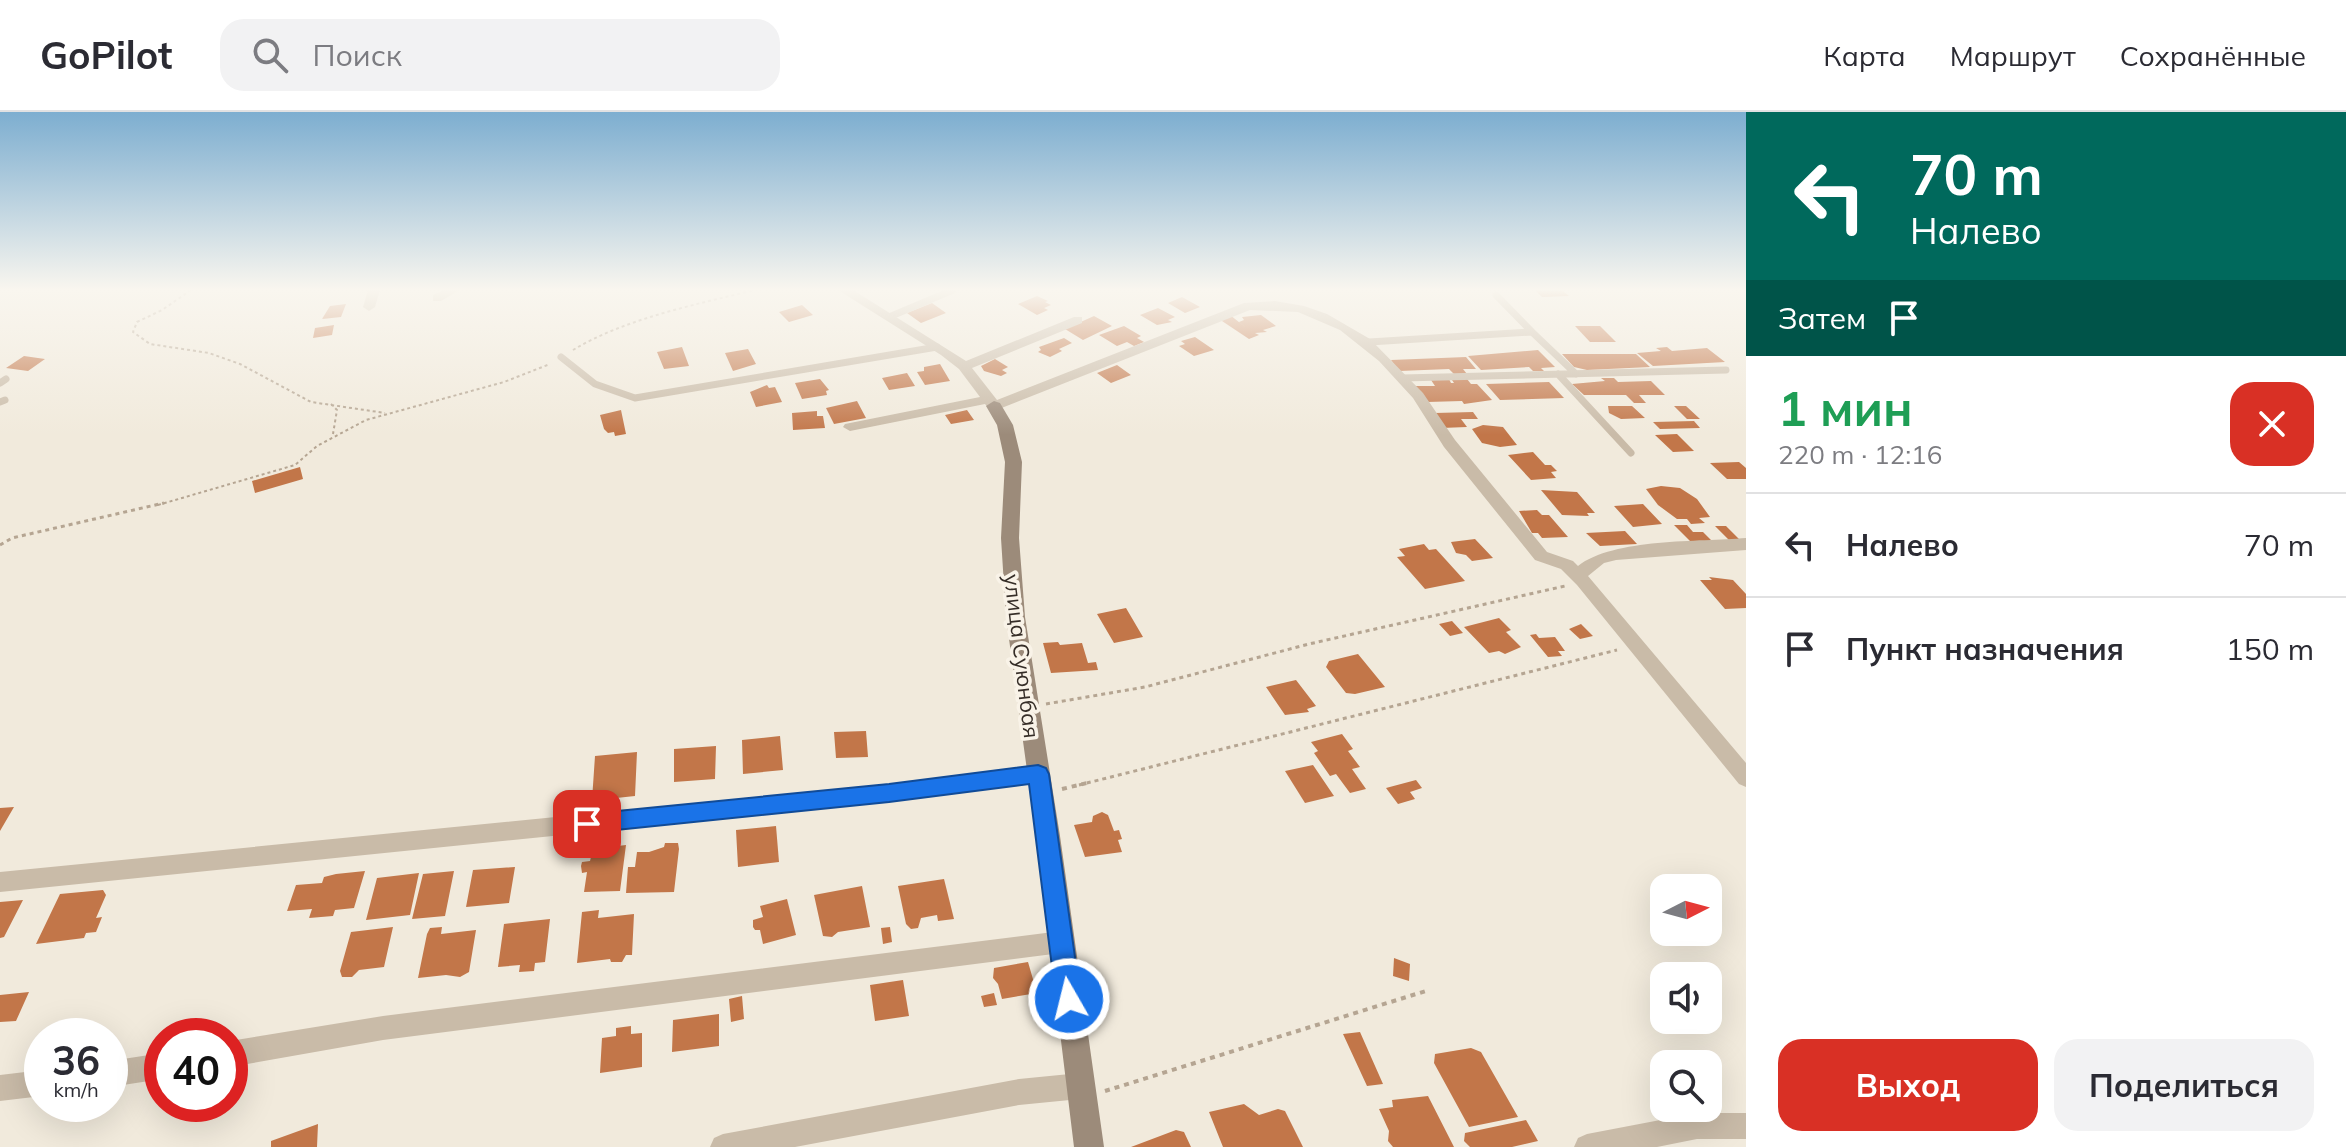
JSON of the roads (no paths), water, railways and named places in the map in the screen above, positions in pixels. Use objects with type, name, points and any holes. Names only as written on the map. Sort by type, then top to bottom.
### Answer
[{"type":"street","name":"улица Суюнбая","points":[[923,338],[964,366],[1009,427],[1014,458],[1009,546],[1014,625],[1040,784],[1089,1147]]},
{"type":"street","points":[[964,366],[1033,338]]},
{"type":"street","points":[[850,427],[991,403],[1162,338]]},
{"type":"street","points":[[1362,338],[1402,378],[1541,556],[1567,565],[1580,578],[1745,773]]},
{"type":"street","points":[[1580,578],[1598,559],[1616,554],[1746,544]]},
{"type":"street","points":[[0,882],[874,795],[1040,784]]},
{"type":"street","points":[[248,1051],[383,1028],[1061,942]]},
{"type":"street","points":[[0,1088],[24,1085]]},
{"type":"street","points":[[723,1147],[953,1107],[1019,1092],[1081,1092]]},
{"type":"street","points":[[1587,1147],[1697,1126],[1746,1126]]},
{"type":"lane","points":[[1369,342],[1429,338]]},
{"type":"lane","points":[[1539,338],[1576,374]]},
{"type":"lane","points":[[561,357],[592,384],[635,398],[937,347]]},
{"type":"lane","points":[[1402,378],[1726,370]]},
{"type":"lane","points":[[1558,374],[1631,453]]}]
